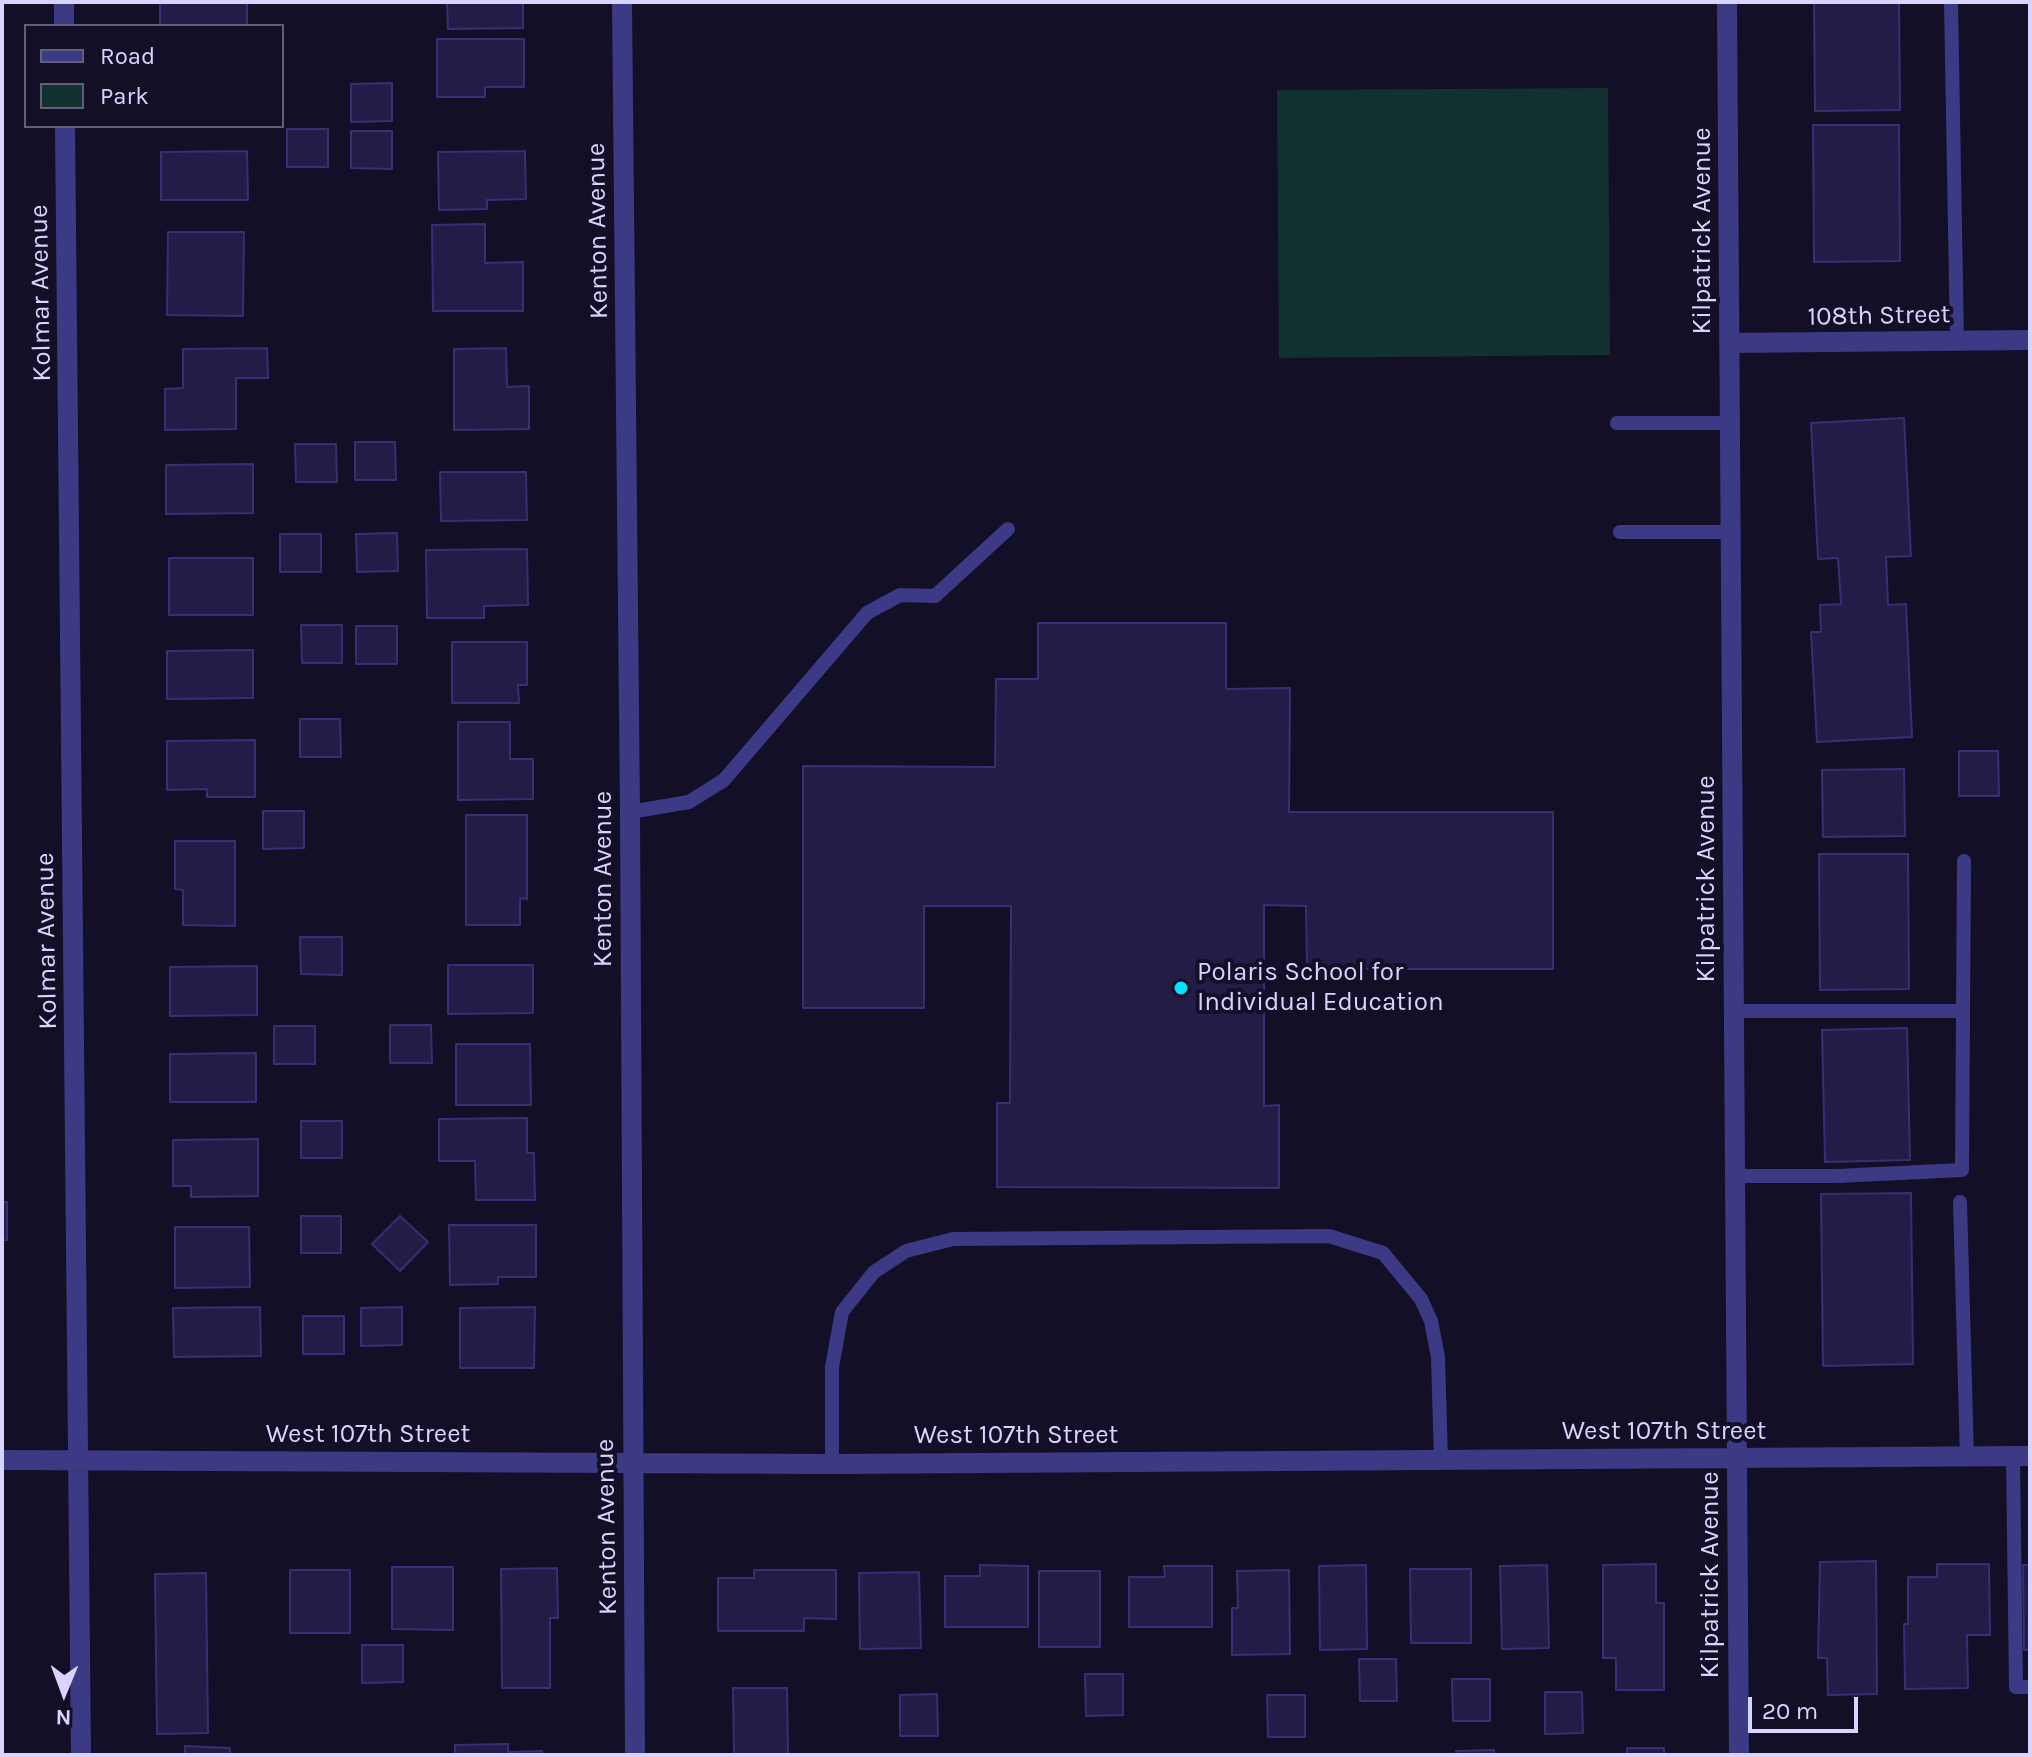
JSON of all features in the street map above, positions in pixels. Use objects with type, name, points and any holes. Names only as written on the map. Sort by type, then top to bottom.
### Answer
[{"type":"street","points":[[64,2],[64,24]]},
{"type":"street","name":"Kenton Avenue","points":[[622,2],[635,1755]]},
{"type":"street","name":"Kilpatrick Avenue","points":[[1727,2],[1739,1755]]},
{"type":"street","name":"Kolmar Avenue","points":[[65,128],[81,1755]]},
{"type":"street","name":"108th Street","points":[[1729,343],[2030,340]]},
{"type":"street","name":"West 107th Street","points":[[2,1460],[832,1464],[2022,1456]]},
{"type":"lane","points":[[1951,2],[1957,341]]},
{"type":"lane","points":[[1617,423],[1730,423]]},
{"type":"lane","points":[[630,812],[689,802],[724,780],[867,613],[900,595],[935,596],[1008,529]]},
{"type":"lane","points":[[1620,532],[1731,532]]},
{"type":"lane","points":[[1735,1176],[1837,1176],[1962,1170],[1964,861]]},
{"type":"lane","points":[[1734,1011],[1963,1011]]},
{"type":"lane","points":[[1960,1202],[1967,1457]]},
{"type":"lane","points":[[832,1464],[832,1367],[842,1312],[874,1272],[906,1251],[953,1239],[1314,1236],[1329,1236],[1383,1253],[1421,1299],[1431,1321],[1438,1357],[1441,1460]]},
{"type":"lane","points":[[2022,1456],[2016,1687],[2030,1687]]},
{"type":"green space","points":[[1608,88],[1610,355],[1279,358],[1277,90]]},
{"type":"building","points":[[160,2],[247,2],[247,24],[160,24]]},
{"type":"building","points":[[447,2],[523,2],[523,28],[448,29]]},
{"type":"building","points":[[1814,2],[1899,2],[1900,110],[1815,111]]},
{"type":"building","points":[[437,39],[524,39],[524,87],[485,87],[485,97],[437,97]]},
{"type":"building","points":[[392,83],[392,121],[351,122],[351,84]]},
{"type":"building","points":[[1813,125],[1899,125],[1900,261],[1814,262]]},
{"type":"building","points":[[287,129],[328,129],[328,167],[287,167]]},
{"type":"building","points":[[351,131],[392,131],[392,169],[351,168]]},
{"type":"building","points":[[247,151],[248,200],[161,200],[161,152]]},
{"type":"building","points":[[525,151],[526,199],[487,200],[487,209],[439,210],[438,152]]},
{"type":"building","points":[[485,224],[485,263],[523,262],[523,311],[433,311],[432,225]]},
{"type":"building","points":[[168,232],[244,232],[243,316],[167,315]]},
{"type":"building","points":[[267,348],[268,378],[236,378],[236,429],[165,430],[165,389],[183,388],[183,349]]},
{"type":"building","points":[[506,348],[507,387],[529,386],[529,429],[454,430],[454,349]]},
{"type":"building","points":[[1904,418],[1911,556],[1886,557],[1888,605],[1906,604],[1912,737],[1817,742],[1811,632],[1821,632],[1820,605],[1841,604],[1838,558],[1818,559],[1811,423]]},
{"type":"building","points":[[355,442],[395,442],[396,480],[355,480]]},
{"type":"building","points":[[295,444],[336,444],[337,482],[296,482]]},
{"type":"building","points":[[253,464],[253,513],[166,514],[166,465]]},
{"type":"building","points":[[440,472],[526,472],[527,520],[441,521]]},
{"type":"building","points":[[397,533],[398,571],[357,572],[356,534]]},
{"type":"building","points":[[280,534],[321,534],[321,572],[280,572]]},
{"type":"building","points":[[527,549],[528,605],[484,606],[484,618],[427,618],[426,550]]},
{"type":"building","points":[[169,558],[253,558],[253,615],[169,615]]},
{"type":"building","points":[[1038,623],[1226,623],[1226,689],[1290,688],[1289,812],[1553,812],[1553,969],[1307,969],[1306,906],[1264,905],[1264,1106],[1279,1105],[1279,1188],[997,1187],[997,1103],[1010,1103],[1011,906],[924,906],[924,1008],[803,1008],[803,766],[995,767],[996,679],[1038,679]]},
{"type":"building","points":[[301,625],[342,625],[342,663],[302,663]]},
{"type":"building","points":[[356,626],[397,626],[397,664],[356,664]]},
{"type":"building","points":[[452,642],[527,642],[527,685],[518,685],[519,703],[452,703]]},
{"type":"building","points":[[253,650],[253,698],[167,699],[167,651]]},
{"type":"building","points":[[300,719],[340,719],[341,757],[300,757]]},
{"type":"building","points":[[458,722],[510,722],[510,759],[533,759],[533,799],[458,800]]},
{"type":"building","points":[[255,740],[255,797],[207,797],[207,789],[167,790],[167,741]]},
{"type":"building","points":[[1959,751],[1998,751],[1999,796],[1959,796]]},
{"type":"building","points":[[1904,769],[1905,836],[1823,837],[1822,770]]},
{"type":"building","points":[[263,811],[304,811],[304,848],[263,849]]},
{"type":"building","points":[[466,815],[527,815],[527,899],[520,898],[520,925],[466,925]]},
{"type":"building","points":[[175,841],[235,841],[235,926],[183,925],[183,890],[175,889]]},
{"type":"building","points":[[1819,854],[1908,854],[1909,989],[1820,990]]},
{"type":"building","points":[[300,937],[342,937],[342,975],[301,974]]},
{"type":"building","points":[[448,965],[533,965],[533,1013],[448,1014]]},
{"type":"building","points":[[257,966],[257,1015],[170,1016],[170,967]]},
{"type":"building","points":[[390,1025],[431,1025],[432,1063],[390,1063]]},
{"type":"building","points":[[274,1026],[315,1026],[315,1064],[274,1064]]},
{"type":"building","points":[[1907,1028],[1910,1160],[1825,1162],[1822,1030]]},
{"type":"building","points":[[456,1044],[530,1044],[531,1105],[456,1105]]},
{"type":"building","points":[[256,1053],[256,1102],[170,1102],[170,1054]]},
{"type":"building","points":[[527,1118],[527,1153],[534,1153],[535,1200],[476,1200],[475,1161],[439,1161],[439,1119]]},
{"type":"building","points":[[301,1121],[342,1121],[342,1158],[301,1158]]},
{"type":"building","points":[[258,1139],[258,1196],[191,1197],[191,1186],[173,1186],[173,1140]]},
{"type":"building","points":[[1911,1193],[1913,1364],[1823,1366],[1821,1194]]},
{"type":"building","points":[[2,1202],[7,1202],[7,1240],[2,1240]]},
{"type":"building","points":[[301,1216],[341,1216],[341,1253],[301,1253]]},
{"type":"building","points":[[400,1216],[428,1242],[400,1271],[372,1244]]},
{"type":"building","points":[[449,1225],[536,1225],[536,1277],[498,1277],[498,1284],[450,1285]]},
{"type":"building","points":[[175,1227],[249,1227],[250,1287],[175,1288]]},
{"type":"building","points":[[260,1307],[261,1356],[174,1357],[173,1308]]},
{"type":"building","points":[[402,1307],[402,1345],[361,1346],[361,1308]]},
{"type":"building","points":[[535,1307],[534,1368],[460,1368],[460,1308]]},
{"type":"building","points":[[303,1316],[344,1316],[344,1354],[303,1354]]},
{"type":"building","points":[[1876,1561],[1877,1694],[1828,1695],[1827,1658],[1818,1658],[1820,1562]]},
{"type":"building","points":[[1656,1564],[1656,1603],[1664,1603],[1664,1690],[1616,1690],[1616,1658],[1603,1658],[1603,1565]]},
{"type":"building","points":[[1937,1564],[1989,1564],[1990,1635],[1967,1635],[1968,1688],[1905,1689],[1904,1624],[1908,1624],[1908,1577],[1937,1577]]},
{"type":"building","points":[[980,1565],[1028,1566],[1028,1627],[945,1627],[945,1576],[980,1576]]},
{"type":"building","points":[[1366,1565],[1367,1649],[1320,1650],[1319,1566]]},
{"type":"building","points":[[1547,1565],[1549,1648],[1502,1649],[1500,1566]]},
{"type":"building","points":[[2023,1565],[2030,1565],[2030,1650],[2024,1650]]},
{"type":"building","points":[[1164,1566],[1212,1566],[1212,1627],[1129,1627],[1129,1577],[1165,1577]]},
{"type":"building","points":[[392,1567],[453,1567],[453,1630],[392,1629]]},
{"type":"building","points":[[557,1568],[558,1618],[550,1618],[550,1688],[502,1688],[501,1569]]},
{"type":"building","points":[[1410,1569],[1471,1569],[1471,1643],[1411,1643]]},
{"type":"building","points":[[290,1570],[350,1570],[350,1633],[290,1633]]},
{"type":"building","points":[[754,1570],[836,1570],[836,1619],[804,1618],[804,1631],[718,1631],[718,1578],[754,1578]]},
{"type":"building","points":[[1289,1570],[1290,1654],[1232,1655],[1232,1608],[1238,1608],[1237,1571]]},
{"type":"building","points":[[1039,1571],[1100,1571],[1100,1647],[1039,1647]]},
{"type":"building","points":[[919,1572],[921,1648],[860,1649],[859,1573]]},
{"type":"building","points":[[206,1573],[208,1733],[157,1734],[155,1574]]},
{"type":"building","points":[[362,1645],[403,1645],[403,1682],[362,1683]]},
{"type":"building","points":[[1359,1659],[1396,1659],[1397,1701],[1360,1701]]},
{"type":"building","points":[[1085,1674],[1123,1674],[1123,1715],[1086,1716]]},
{"type":"building","points":[[1452,1679],[1490,1679],[1490,1721],[1453,1721]]},
{"type":"building","points":[[733,1688],[787,1688],[788,1755],[734,1755]]},
{"type":"building","points":[[1545,1692],[1582,1692],[1583,1733],[1545,1734]]},
{"type":"building","points":[[937,1694],[938,1736],[900,1736],[900,1695]]},
{"type":"building","points":[[1267,1695],[1305,1695],[1305,1737],[1268,1737]]},
{"type":"building","points":[[508,1744],[508,1752],[542,1751],[542,1755],[455,1755],[455,1745]]},
{"type":"building","points":[[185,1746],[230,1748],[230,1755],[185,1755]]},
{"type":"building","points":[[1627,1748],[1664,1748],[1664,1755],[1627,1755]]},
{"type":"building","points":[[1494,1750],[1494,1755],[1457,1755],[1456,1751]]},
{"type":"place","name":"Polaris School for Individual Education","points":[[1181,988]]}]
